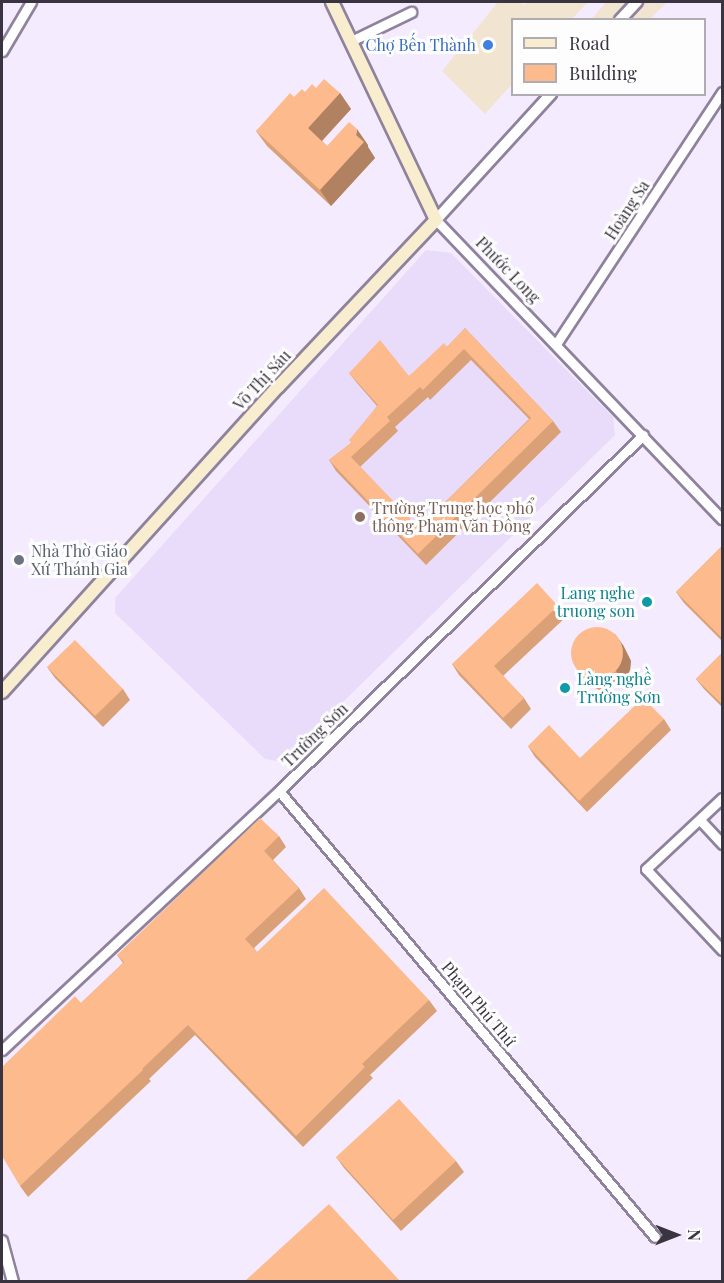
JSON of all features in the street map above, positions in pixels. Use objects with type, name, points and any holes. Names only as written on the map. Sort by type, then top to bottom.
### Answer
[{"type":"main road","name":"Phước Long","points":[[332,2],[436,220]]},
{"type":"main road","name":"Võ Thị Sáu","points":[[2,692],[278,387],[436,220]]},
{"type":"street","points":[[2,51],[31,2]]},
{"type":"street","points":[[622,18],[637,2]]},
{"type":"street","points":[[351,41],[411,12]]},
{"type":"street","name":"Hoàng Sa","points":[[556,344],[723,92]]},
{"type":"street","name":"Võ Thị Sáu","points":[[436,220],[549,96]]},
{"type":"street","name":"Phước Long","points":[[436,220],[723,519]]},
{"type":"street","name":"Trường Sơn","points":[[2,1050],[279,791],[644,435]]},
{"type":"street","name":"Phạm Phú Thứ","points":[[279,791],[655,1237]]},
{"type":"street","points":[[723,798],[646,869],[723,950]]},
{"type":"street","points":[[700,820],[723,844]]},
{"type":"street","points":[[2,1241],[12,1281]]},
{"type":"shaded area","name":"Chợ Bến Thành","points":[[498,2],[518,2],[525,5],[527,2],[588,2],[573,18],[511,18],[511,85],[485,114],[442,71]]},
{"type":"shaded area","points":[[606,2],[667,2],[651,18],[593,18]]},
{"type":"shaded area","name":"Trường Trung học phổ thông Phạm Văn Đồng","points":[[426,250],[451,253],[613,417],[615,435],[282,762],[265,759],[115,613],[115,598]]},
{"type":"building","points":[[324,79],[340,93],[308,128],[327,146],[349,122],[357,129],[356,135],[364,142],[320,190],[256,131],[290,93],[294,97],[302,89],[305,92],[312,84],[316,88]]},
{"type":"building","points":[[465,328],[553,421],[418,554],[329,460],[351,443],[349,440],[378,405],[349,373],[380,340],[409,376],[444,343],[447,347]],"holes":[[[464,349],[531,418],[419,528],[351,457],[390,421],[387,417],[420,387],[423,390]]]},
{"type":"building","points":[[723,545],[723,639],[676,592]]},
{"type":"building","points":[[537,583],[558,606],[494,666],[524,698],[503,718],[452,664]]},
{"type":"building","points":[[597,627],[607,629],[615,635],[621,643],[623,653],[621,663],[615,671],[607,677],[597,679],[587,677],[579,671],[573,663],[571,653],[573,643],[579,635],[587,629]]},
{"type":"building","points":[[75,640],[123,689],[95,716],[47,667]]},
{"type":"building","points":[[723,652],[723,705],[696,679]]},
{"type":"building","points":[[643,698],[664,719],[579,801],[528,746],[549,725],[580,758]]},
{"type":"building","points":[[260,818],[279,836],[264,851],[299,888],[245,939],[257,952],[324,888],[429,1000],[362,1064],[365,1067],[296,1136],[188,1025],[20,1186],[2,1156],[2,1067],[75,996],[81,1003],[124,962],[117,955]]},
{"type":"building","points":[[399,1099],[456,1161],[393,1220],[336,1157]]},
{"type":"building","points":[[329,1204],[400,1281],[245,1281]]},
{"type":"place","name":"Chợ Bến Thành","points":[[488,45]]},
{"type":"place","name":"Trường Trung học phổ thông Phạm Văn Đồng","points":[[360,517]]},
{"type":"place","name":"Nhà Thờ Giáo Xứ Thánh Gia","points":[[19,560]]},
{"type":"place","name":"Lang nghe truong son","points":[[647,602]]},
{"type":"place","name":"Làng nghề Trường Sơn","points":[[565,688]]}]
